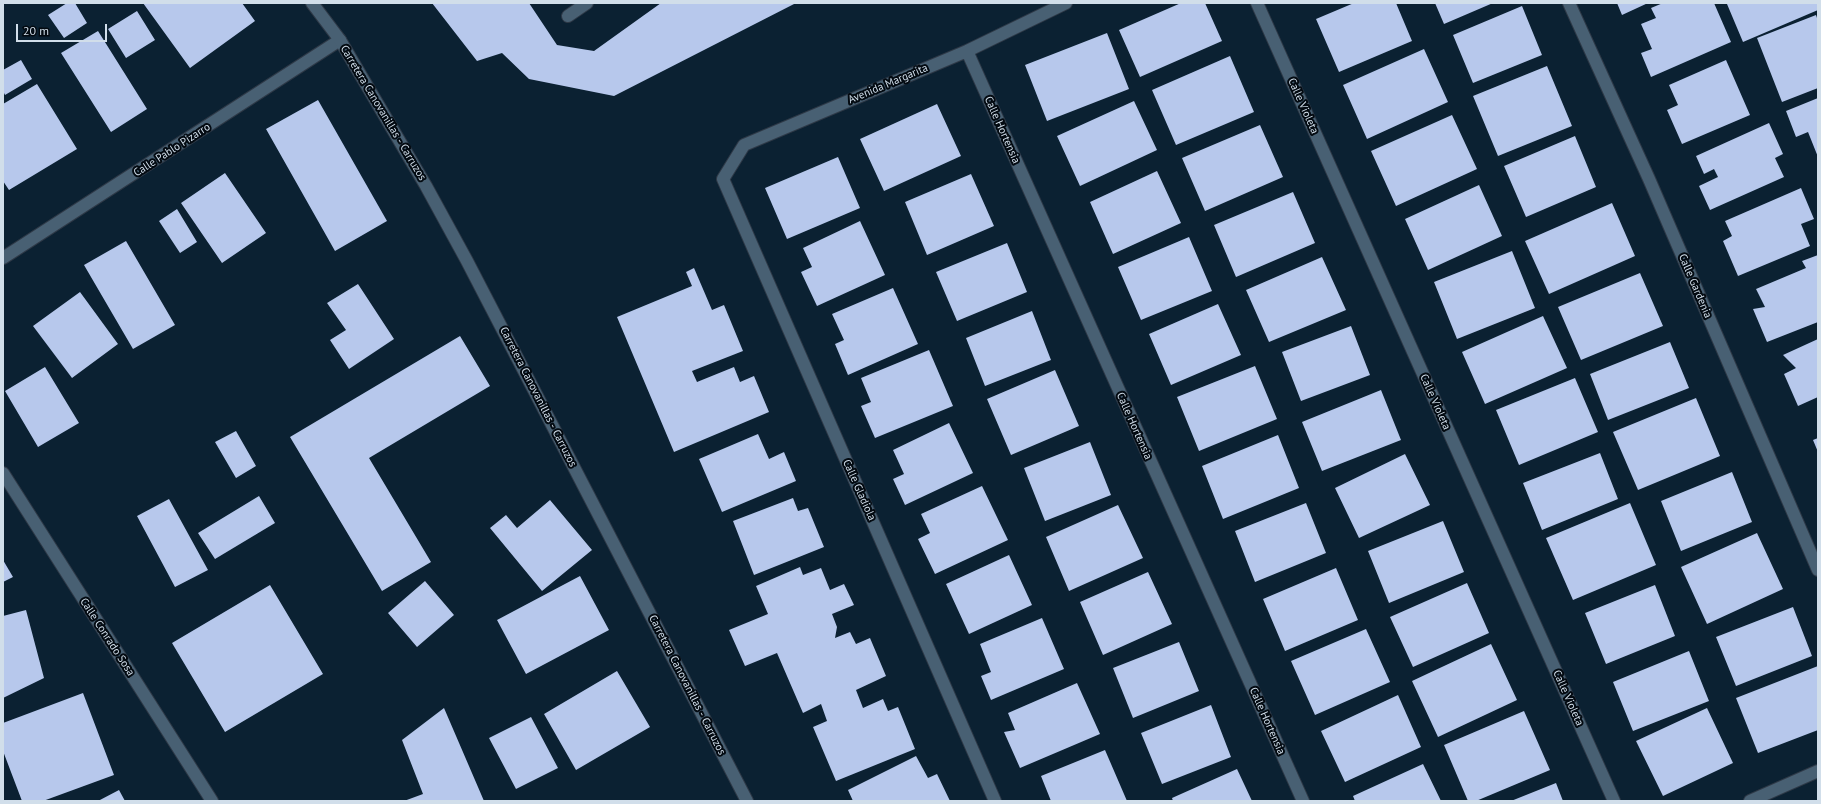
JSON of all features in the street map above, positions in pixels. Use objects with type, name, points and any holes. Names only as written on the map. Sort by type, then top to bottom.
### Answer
[{"type":"street","name":"Carretera Canovanillas - Carruzos","points":[[312,3],[340,40],[426,186],[467,260],[748,801]]},
{"type":"street","points":[[568,16],[587,3]]},
{"type":"street","name":"Avenida Margarita","points":[[723,179],[744,145],[967,51],[1066,3]]},
{"type":"street","name":"Calle Violeta","points":[[1257,3],[1614,801]]},
{"type":"street","name":"Calle Gardenia","points":[[1570,3],[1649,179],[1818,570]]},
{"type":"street","name":"Calle Pablo Pizarro","points":[[3,258],[340,40]]},
{"type":"street","name":"Calle Hortensia","points":[[967,51],[1303,801]]},
{"type":"street","name":"Calle Gladiola","points":[[723,179],[995,801]]},
{"type":"street","name":"Calle Conrado Sosa","points":[[3,473],[212,801]]},
{"type":"street","points":[[1750,801],[1818,771]]},
{"type":"building","points":[[67,3],[75,3],[87,23],[64,38],[48,15]]},
{"type":"building","points":[[143,3],[242,3],[255,21],[190,68]]},
{"type":"building","points":[[432,3],[529,3],[557,45],[594,51],[661,3],[796,3],[614,96],[529,79],[502,53],[477,61]]},
{"type":"building","points":[[1181,3],[1205,3],[1222,41],[1140,77],[1119,30]]},
{"type":"building","points":[[1354,3],[1396,3],[1412,41],[1339,72],[1316,19]]},
{"type":"building","points":[[1435,3],[1493,3],[1444,24]]},
{"type":"building","points":[[1617,3],[1648,3],[1622,15]]},
{"type":"building","points":[[1663,3],[1714,3],[1731,42],[1651,77],[1641,53],[1652,49],[1641,24],[1656,18],[1651,8]]},
{"type":"building","points":[[1818,3],[1818,10],[1743,42],[1727,4]]},
{"type":"building","points":[[1522,6],[1542,55],[1473,83],[1453,35]]},
{"type":"building","points":[[137,11],[155,40],[126,58],[108,29]]},
{"type":"building","points":[[1816,15],[1818,21],[1818,88],[1782,102],[1757,38]]},
{"type":"building","points":[[98,31],[147,109],[111,132],[61,53]]},
{"type":"building","points":[[1107,33],[1129,89],[1047,121],[1025,65]]},
{"type":"building","points":[[1424,49],[1448,102],[1367,139],[1343,85]]},
{"type":"building","points":[[1230,56],[1254,112],[1176,145],[1152,90]]},
{"type":"building","points":[[21,60],[32,79],[5,95],[3,91],[3,70]]},
{"type":"building","points":[[1726,60],[1750,115],[1682,144],[1667,110],[1678,105],[1669,85]]},
{"type":"building","points":[[1547,66],[1572,126],[1498,156],[1473,96]]},
{"type":"building","points":[[37,84],[77,149],[9,190],[3,181],[3,104]]},
{"type":"building","points":[[1818,98],[1818,157],[1808,132],[1796,137],[1786,111]]},
{"type":"building","points":[[318,100],[387,221],[335,251],[266,129]]},
{"type":"building","points":[[1134,101],[1157,150],[1080,186],[1057,136]]},
{"type":"building","points":[[937,104],[961,156],[884,191],[860,139]]},
{"type":"building","points":[[1452,115],[1477,169],[1396,206],[1371,151]]},
{"type":"building","points":[[1769,123],[1783,154],[1775,158],[1784,177],[1710,210],[1699,186],[1718,177],[1714,169],[1704,174],[1696,156]]},
{"type":"building","points":[[1260,125],[1283,177],[1205,211],[1182,158]]},
{"type":"building","points":[[1575,136],[1596,187],[1526,217],[1504,166]]},
{"type":"building","points":[[838,157],[860,208],[787,239],[765,188]]},
{"type":"building","points":[[1157,171],[1181,223],[1113,254],[1090,202]]},
{"type":"building","points":[[225,173],[266,233],[222,263],[181,203]]},
{"type":"building","points":[[971,174],[994,226],[927,255],[905,202]]},
{"type":"building","points":[[1479,185],[1502,236],[1428,270],[1405,219]]},
{"type":"building","points":[[1801,188],[1814,219],[1801,224],[1810,246],[1738,276],[1723,241],[1732,236],[1725,221]]},
{"type":"building","points":[[1293,192],[1315,243],[1236,277],[1214,225]]},
{"type":"building","points":[[1612,203],[1635,256],[1549,294],[1525,241]]},
{"type":"building","points":[[177,209],[197,242],[180,253],[159,221]]},
{"type":"building","points":[[860,221],[885,275],[817,306],[801,272],[812,267],[803,248]]},
{"type":"building","points":[[1189,237],[1212,291],[1141,320],[1118,267]]},
{"type":"building","points":[[126,241],[175,325],[133,349],[84,265]]},
{"type":"building","points":[[1007,243],[1027,292],[957,321],[936,272]]},
{"type":"building","points":[[1512,251],[1535,308],[1457,339],[1434,282]]},
{"type":"building","points":[[1818,255],[1818,322],[1767,342],[1753,309],[1765,307],[1756,289],[1806,268],[1802,261]]},
{"type":"building","points":[[1322,257],[1346,310],[1269,342],[1246,290]]},
{"type":"building","points":[[694,268],[712,310],[724,305],[743,351],[692,371],[697,382],[734,367],[740,382],[754,376],[769,412],[674,452],[617,317],[692,286],[686,272]]},
{"type":"building","points":[[1640,273],[1663,326],[1581,360],[1558,307]]},
{"type":"building","points":[[358,284],[394,339],[349,369],[330,340],[346,330],[327,303]]},
{"type":"building","points":[[893,288],[918,344],[848,375],[835,344],[844,340],[832,314]]},
{"type":"building","points":[[80,292],[118,344],[72,378],[33,326]]},
{"type":"building","points":[[1218,304],[1241,355],[1171,385],[1149,334]]},
{"type":"building","points":[[1032,311],[1051,360],[985,386],[966,338]]},
{"type":"building","points":[[1543,316],[1567,368],[1485,404],[1462,352]]},
{"type":"building","points":[[1351,326],[1370,375],[1301,401],[1282,352]]},
{"type":"building","points":[[460,336],[490,386],[369,458],[431,562],[382,591],[290,437]]},
{"type":"building","points":[[1818,339],[1818,397],[1798,406],[1784,374],[1796,368],[1783,355]]},
{"type":"building","points":[[1670,342],[1689,388],[1608,420],[1590,374]]},
{"type":"building","points":[[929,350],[953,406],[875,438],[861,406],[871,402],[861,378]]},
{"type":"building","points":[[1255,366],[1277,419],[1199,451],[1177,397]]},
{"type":"building","points":[[45,367],[79,423],[38,447],[5,391]]},
{"type":"building","points":[[1055,370],[1079,426],[1011,455],[987,399]]},
{"type":"building","points":[[1575,378],[1598,432],[1519,465],[1496,410]]},
{"type":"building","points":[[1381,390],[1401,440],[1322,471],[1302,422]]},
{"type":"building","points":[[1696,398],[1720,456],[1638,490],[1613,432]]},
{"type":"building","points":[[949,423],[973,473],[905,505],[893,479],[904,474],[893,450]]},
{"type":"building","points":[[236,431],[256,466],[236,478],[215,442]]},
{"type":"building","points":[[758,434],[769,459],[784,452],[796,481],[722,512],[699,459]]},
{"type":"building","points":[[1278,435],[1299,488],[1223,519],[1202,466]]},
{"type":"building","points":[[1818,438],[1818,452],[1813,440]]},
{"type":"building","points":[[1090,442],[1111,495],[1045,521],[1024,468]]},
{"type":"building","points":[[1600,453],[1618,499],[1542,530],[1523,483]]},
{"type":"building","points":[[1405,454],[1430,505],[1359,538],[1335,488]]},
{"type":"building","points":[[1732,472],[1752,522],[1681,551],[1661,501]]},
{"type":"building","points":[[982,486],[1008,540],[935,574],[918,539],[930,533],[921,514]]},
{"type":"building","points":[[259,496],[275,523],[215,559],[198,533]]},
{"type":"building","points":[[793,498],[798,511],[808,508],[824,547],[754,575],[733,521]]},
{"type":"building","points":[[169,499],[208,570],[175,587],[137,516]]},
{"type":"building","points":[[550,500],[592,550],[542,591],[490,528],[506,515],[517,528]]},
{"type":"building","points":[[1306,503],[1326,553],[1255,582],[1235,531]]},
{"type":"building","points":[[1630,503],[1656,565],[1573,600],[1546,538]]},
{"type":"building","points":[[1118,505],[1143,558],[1069,591],[1046,537]]},
{"type":"building","points":[[1443,521],[1464,572],[1389,603],[1368,551]]},
{"type":"building","points":[[1757,533],[1783,589],[1707,624],[1681,567]]},
{"type":"building","points":[[1009,555],[1032,605],[969,634],[946,584]]},
{"type":"building","points":[[3,560],[13,577],[3,582]]},
{"type":"building","points":[[800,567],[803,575],[821,568],[830,590],[844,584],[854,605],[832,614],[837,627],[835,638],[850,632],[856,644],[870,638],[886,676],[856,690],[863,708],[883,699],[888,711],[898,707],[915,749],[836,781],[813,727],[827,721],[821,704],[803,713],[777,653],[745,666],[729,630],[768,614],[756,586]]},
{"type":"building","points":[[1336,568],[1358,620],[1285,651],[1263,599]]},
{"type":"building","points":[[1148,572],[1172,624],[1103,655],[1080,602]]},
{"type":"building","points":[[580,576],[609,630],[526,674],[497,620]]},
{"type":"building","points":[[425,581],[454,615],[417,647],[388,613]]},
{"type":"building","points":[[1467,583],[1489,633],[1413,667],[1390,617]]},
{"type":"building","points":[[270,585],[323,674],[225,732],[172,643]]},
{"type":"building","points":[[1655,585],[1675,636],[1606,664],[1585,613]]},
{"type":"building","points":[[1793,607],[1812,656],[1736,686],[1716,637]]},
{"type":"building","points":[[26,610],[44,678],[3,698],[3,616]]},
{"type":"building","points":[[1042,618],[1064,669],[991,700],[981,676],[991,672],[980,644]]},
{"type":"building","points":[[1366,629],[1390,682],[1315,715],[1291,661]]},
{"type":"building","points":[[1179,642],[1199,691],[1133,718],[1113,668]]},
{"type":"building","points":[[1491,644],[1517,700],[1438,737],[1412,681]]},
{"type":"building","points":[[1689,651],[1709,701],[1633,731],[1613,682]]},
{"type":"building","points":[[1818,666],[1818,730],[1758,753],[1736,698]]},
{"type":"building","points":[[617,671],[650,727],[576,770],[544,714]]},
{"type":"building","points":[[1077,683],[1100,734],[1020,768],[1004,732],[1015,730],[1008,713]]},
{"type":"building","points":[[83,693],[114,775],[43,801],[22,801],[3,751],[3,723]]},
{"type":"building","points":[[1398,695],[1421,747],[1345,782],[1321,731]]},
{"type":"building","points":[[1211,705],[1231,757],[1162,784],[1141,733]]},
{"type":"building","points":[[444,708],[484,801],[404,801],[423,794],[402,740]]},
{"type":"building","points":[[1707,708],[1733,763],[1663,796],[1636,741]]},
{"type":"building","points":[[1524,711],[1550,770],[1476,801],[1468,801],[1444,745]]},
{"type":"building","points":[[531,717],[558,768],[516,789],[489,738]]},
{"type":"building","points":[[1105,750],[1127,801],[1051,801],[1041,776]]},
{"type":"building","points":[[916,756],[928,778],[937,774],[950,801],[853,801],[848,790]]},
{"type":"building","points":[[1423,764],[1441,801],[1355,801],[1353,796]]},
{"type":"building","points":[[1237,769],[1252,801],[1173,801],[1172,798]]},
{"type":"building","points":[[1556,783],[1563,801],[1511,801]]},
{"type":"building","points":[[119,790],[125,801],[98,801]]}]
